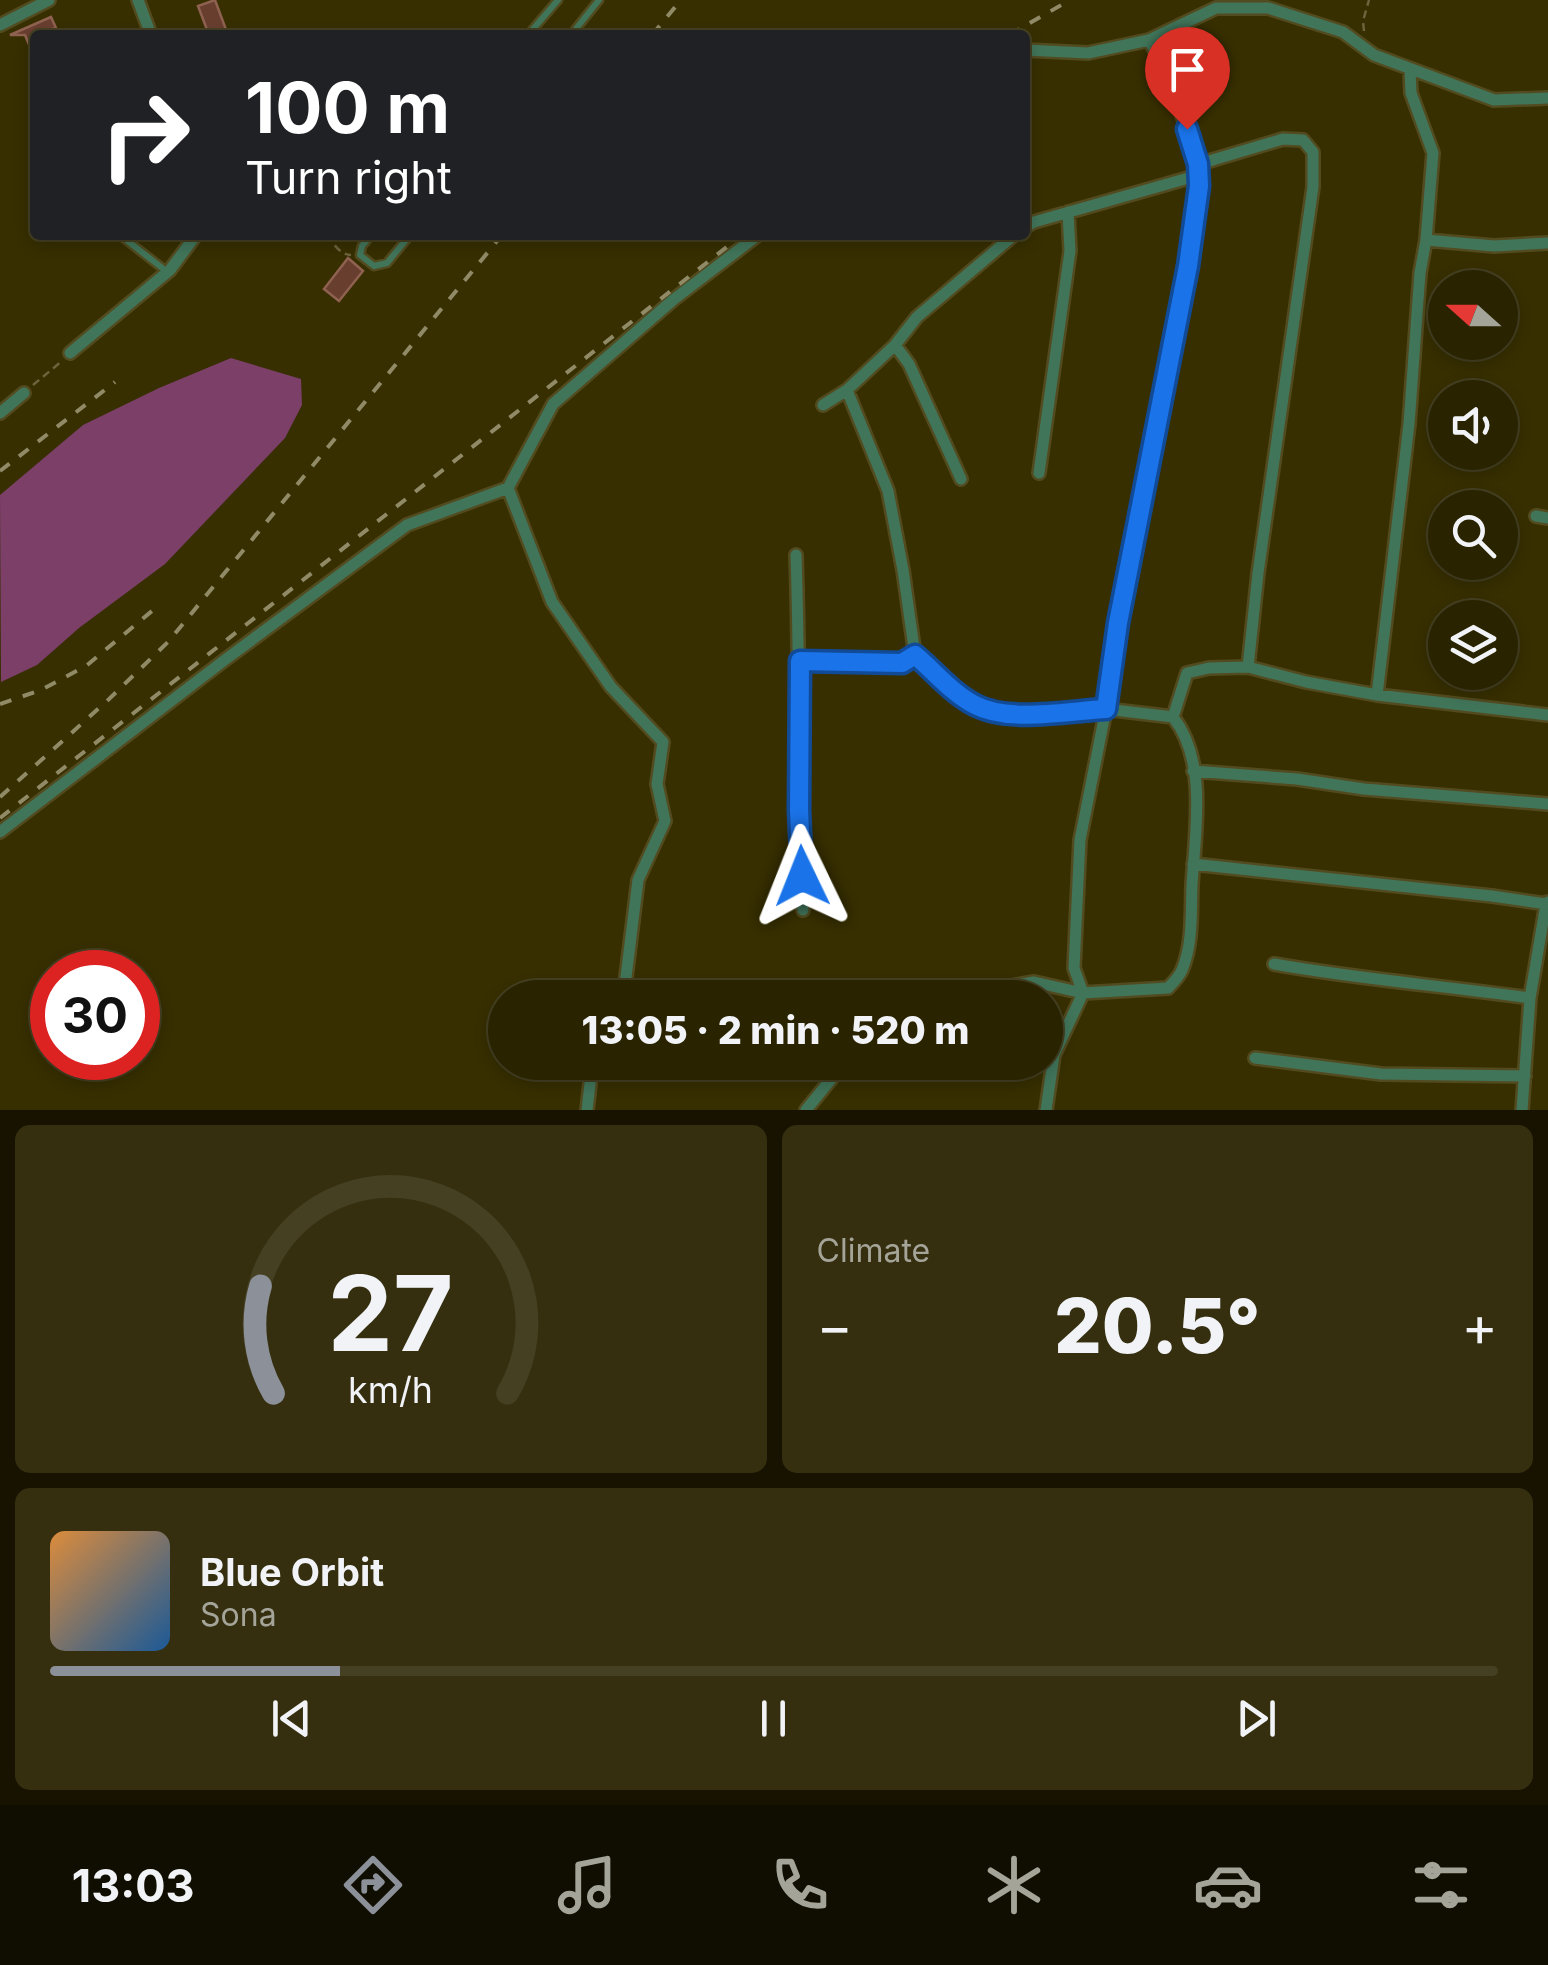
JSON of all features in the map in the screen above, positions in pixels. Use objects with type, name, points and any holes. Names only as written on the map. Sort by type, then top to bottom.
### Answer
[{"type":"street","points":[[0,25],[49,0]]},
{"type":"street","points":[[138,0],[149,30]]},
{"type":"street","points":[[1030,50],[1088,53],[1149,40],[1216,8],[1268,8],[1343,32],[1369,51],[1410,70],[1494,100],[1548,98]]},
{"type":"street","points":[[1046,1110],[1054,1055],[1083,993],[1074,968],[1080,840],[1188,266],[1199,170],[1166,70],[1149,40]]},
{"type":"street","points":[[1377,695],[1409,424],[1432,153],[1410,92],[1410,70]]},
{"type":"street","points":[[1030,225],[1283,140],[1304,140],[1313,152],[1313,187],[1248,667]]},
{"type":"street","points":[[1039,473],[1070,251],[1068,212]]},
{"type":"street","points":[[70,354],[167,272],[192,240]]},
{"type":"street","points":[[0,832],[407,525],[508,488],[552,404],[673,300],[751,240]]},
{"type":"street","points":[[823,405],[847,390],[895,345],[917,317],[1008,240]]},
{"type":"street","points":[[1426,240],[1494,246],[1548,243]]},
{"type":"street","points":[[895,345],[909,364],[961,478]]},
{"type":"street","points":[[847,390],[888,491],[915,655],[970,703],[990,712],[1106,709],[1173,718],[1184,730],[1192,758],[1197,814],[1189,939],[1182,974],[1168,988],[1083,993],[1063,989]]},
{"type":"street","points":[[0,413],[24,392]]},
{"type":"street","points":[[508,488],[552,602],[612,687],[663,742],[656,784],[665,821],[638,880],[626,980]]},
{"type":"street","points":[[796,555],[803,910]]},
{"type":"street","points":[[800,661],[902,663],[915,655]]},
{"type":"street","points":[[1173,718],[1187,673],[1248,667],[1377,695],[1548,715]]},
{"type":"street","points":[[1193,771],[1548,804]]},
{"type":"street","points":[[1193,864],[1547,903],[1530,998],[1522,1110]]},
{"type":"street","points":[[1274,964],[1530,998]]},
{"type":"street","points":[[1255,1058],[1381,1074],[1525,1076]]},
{"type":"street","points":[[587,1110],[590,1080]]},
{"type":"street","points":[[806,1110],[830,1080]]},
{"type":"lane","points":[[532,30],[558,0]]},
{"type":"lane","points":[[575,30],[598,0]]},
{"type":"lane","points":[[126,240],[167,272]]},
{"type":"lane","points":[[367,240],[360,255],[374,266],[387,263],[406,240]]},
{"type":"path","points":[[1369,0],[1363,21],[1369,51]]},
{"type":"path","points":[[331,240],[347,256],[360,255]]},
{"type":"path","points":[[24,392],[70,354]]},
{"type":"shaded area","points":[[231,358],[301,379],[302,405],[285,438],[165,564],[79,628],[37,665],[1,682],[0,495],[83,425]]},
{"type":"building","points":[[215,0],[226,30],[207,30],[198,6]]},
{"type":"building","points":[[51,17],[56,28],[30,30],[30,47],[25,35],[10,35]]},
{"type":"building","points":[[348,258],[363,271],[339,301],[324,289]]},
{"type":"railway","points":[[656,30],[681,0]]},
{"type":"railway","points":[[1018,30],[1070,0]]},
{"type":"railway","points":[[0,797],[168,642],[498,240]]},
{"type":"railway","points":[[0,818],[736,240]]},
{"type":"railway","points":[[0,471],[115,382]]},
{"type":"railway","points":[[0,704],[41,690],[86,666],[152,611]]},
{"type":"route","points":[[802,876],[800,661],[902,663],[915,655],[970,703],[990,712],[1106,709],[1118,623],[1188,266],[1199,186],[1198,164],[1187,129]]}]
